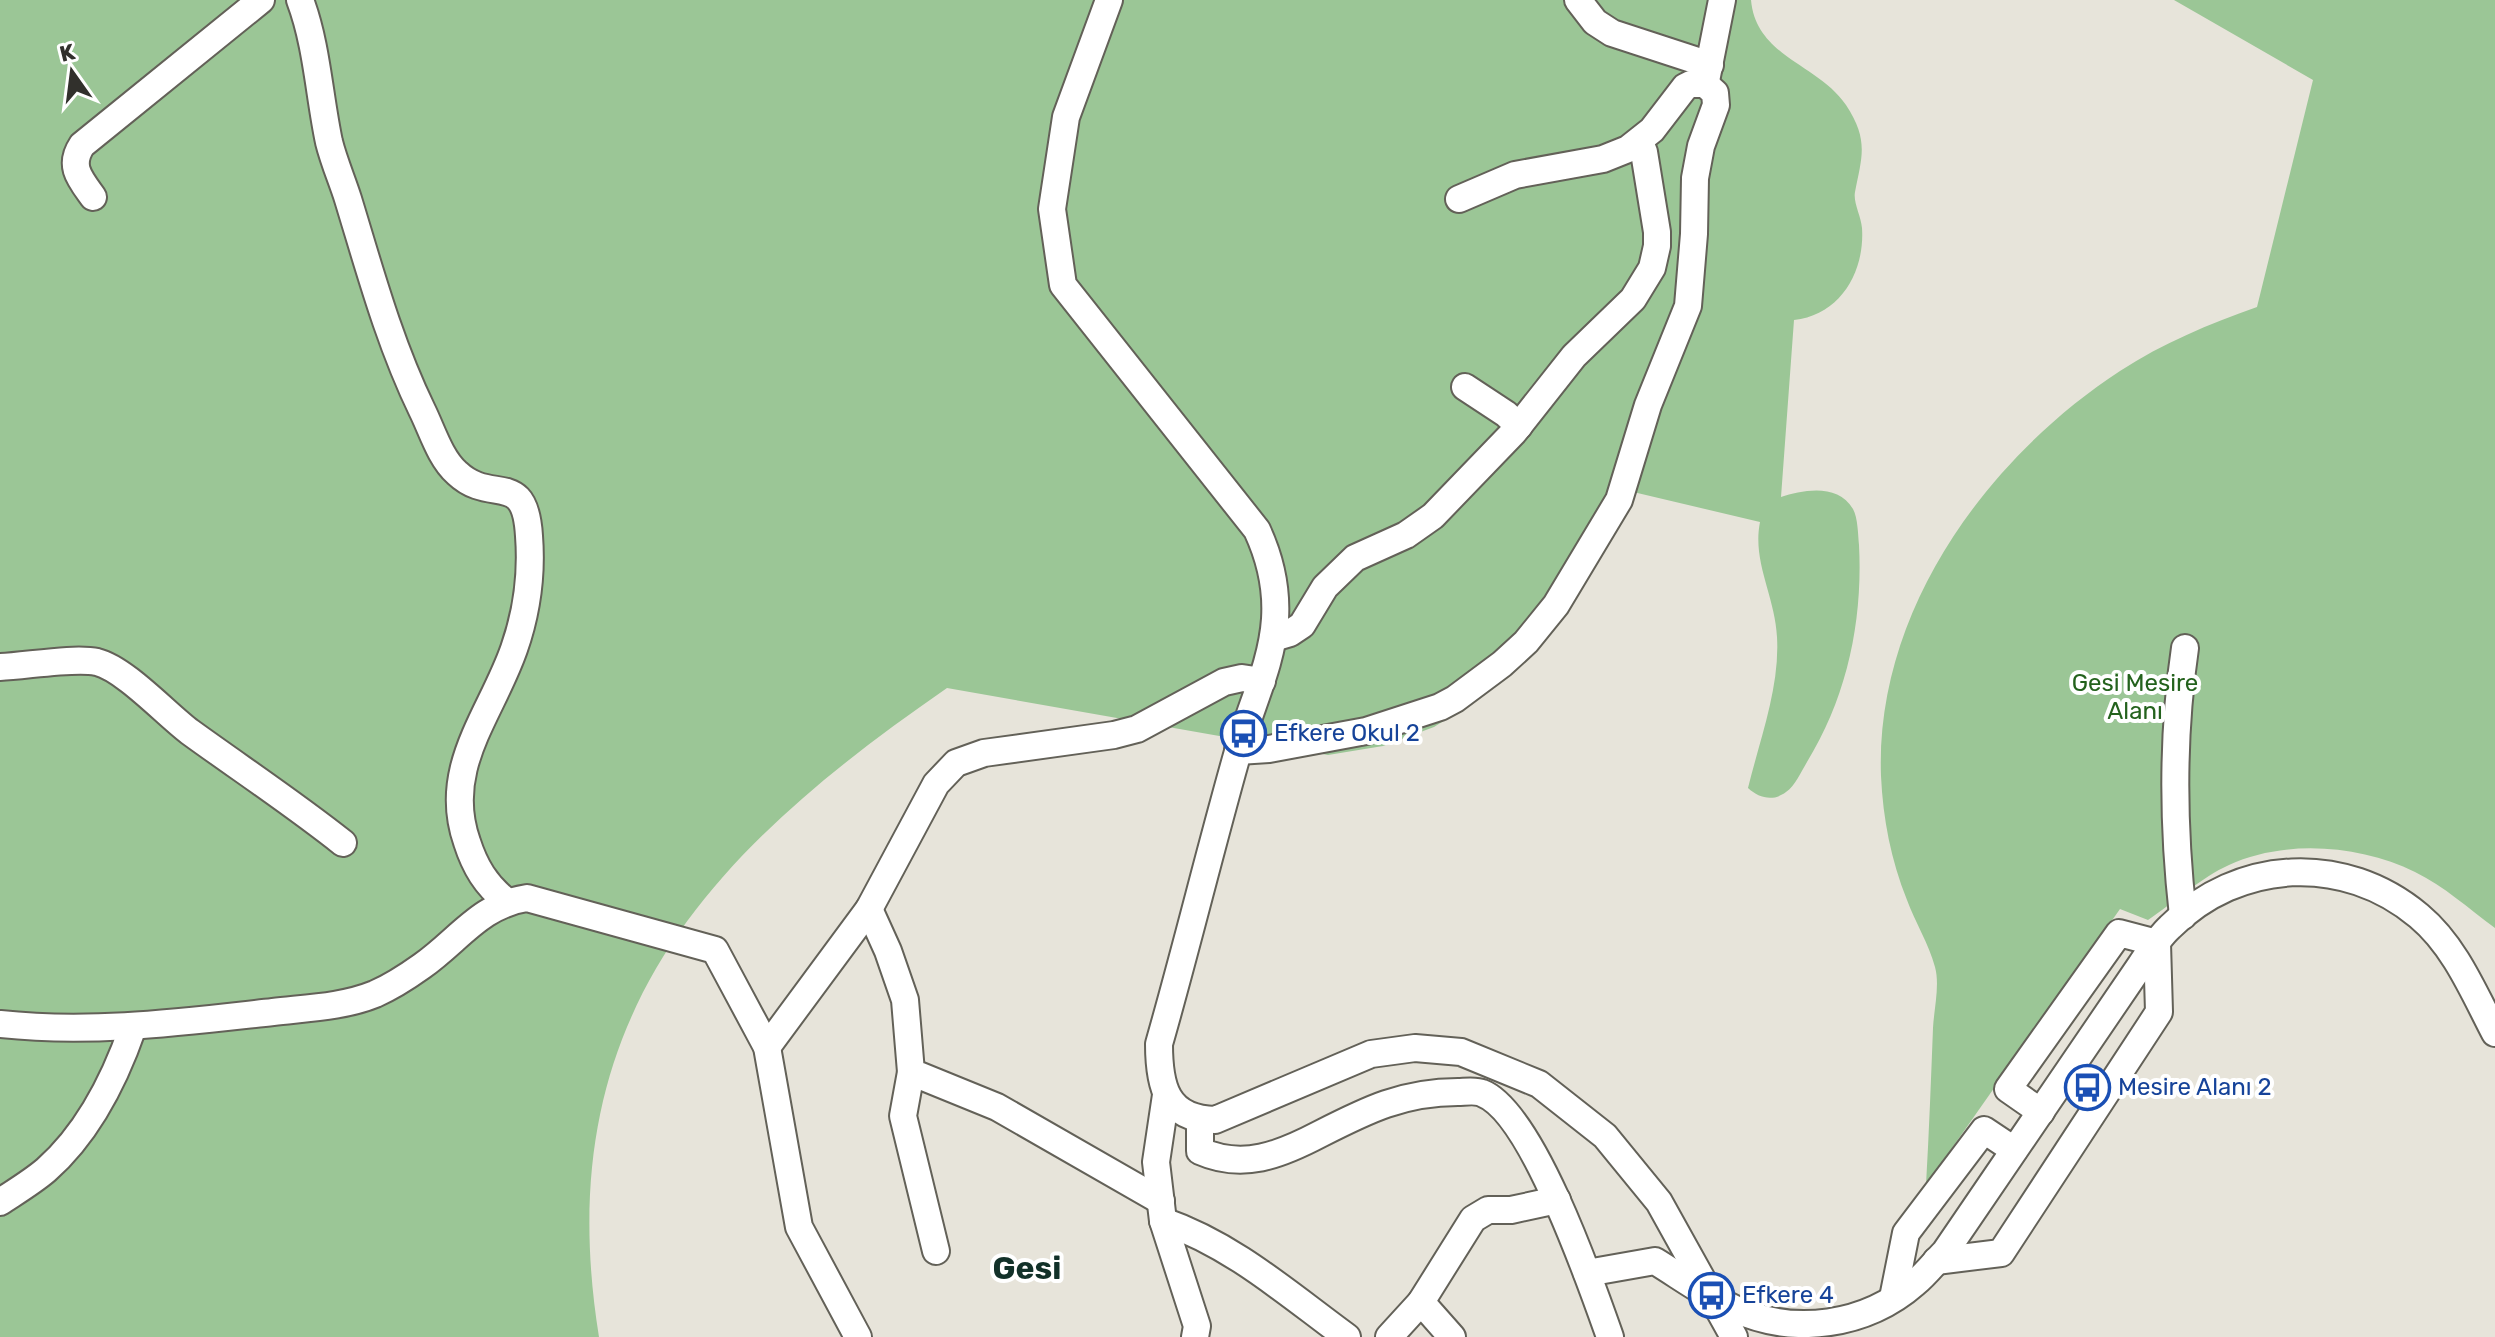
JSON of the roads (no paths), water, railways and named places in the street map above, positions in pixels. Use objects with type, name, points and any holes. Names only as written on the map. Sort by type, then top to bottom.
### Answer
[{"type":"street","points":[[93,197],[75,171],[76,156],[82,145],[261,0]]},
{"type":"street","points":[[300,0],[310,34],[334,162],[348,198],[376,296],[416,398],[448,463],[457,473],[475,485],[515,494],[523,502],[528,521],[531,561],[521,626],[505,672],[471,743],[458,785],[461,819],[470,852],[489,887],[506,901]]},
{"type":"street","points":[[1109,0],[1066,117],[1052,209],[1063,285],[1257,530],[1271,568],[1276,595],[1273,638],[1262,681],[1238,751],[1159,1044],[1159,1070],[1166,1095],[1187,1115],[1215,1120],[1371,1054],[1415,1048],[1461,1052],[1539,1084],[1605,1136],[1659,1202],[1734,1337]]},
{"type":"street","points":[[1578,0],[1595,22],[1612,33],[1708,75]]},
{"type":"street","points":[[1238,751],[1269,749],[1366,731],[1440,707],[1502,664],[1532,636],[1556,605],[1619,500],[1648,405],[1688,306],[1695,178],[1701,146],[1716,105],[1708,75],[1722,0]]},
{"type":"street","points":[[1459,199],[1515,175],[1603,159],[1640,142],[1662,119],[1685,87],[1698,83],[1708,75]]},
{"type":"street","points":[[1273,638],[1302,625],[1325,587],[1355,558],[1406,535],[1433,516],[1519,426],[1574,356],[1633,299],[1652,268],[1657,246],[1640,142]]},
{"type":"street","points":[[1465,387],[1519,426]]},
{"type":"street","points":[[2183,916],[2178,873],[2176,774],[2179,690],[2185,648]]},
{"type":"street","points":[[0,667],[99,662],[133,684],[189,731],[293,803],[343,843]]},
{"type":"street","points":[[767,1047],[869,909],[936,784],[956,763],[984,753],[1137,729],[1224,682],[1242,678],[1262,681]]},
{"type":"street","points":[[1587,1273],[1655,1261],[1736,1309],[1785,1324],[1836,1323],[1877,1308],[1915,1284],[1936,1261],[2169,927],[2207,897],[2260,876],[2298,870],[2337,874],[2373,887],[2419,916],[2455,957],[2495,1033]]},
{"type":"street","points":[[0,1024],[133,1027],[323,1007],[375,993],[422,966],[490,909],[506,901],[527,898],[715,950],[767,1047],[799,1227],[858,1337]]},
{"type":"street","points":[[869,909],[905,1000],[911,1072],[903,1116],[936,1251]]},
{"type":"street","points":[[2041,1112],[2008,1089],[2119,933],[2157,943]]},
{"type":"street","points":[[1936,1261],[2001,1253],[2159,1012],[2157,943]]},
{"type":"street","points":[[0,1202],[44,1172],[79,1134],[121,1061],[133,1027]]},
{"type":"street","points":[[911,1072],[997,1107],[1056,1138],[1162,1211],[1243,1259],[1338,1334]]},
{"type":"street","points":[[1200,1119],[1200,1151],[1218,1159],[1241,1162],[1295,1148],[1377,1105],[1435,1092],[1481,1092],[1505,1111],[1546,1176],[1610,1337]]},
{"type":"street","points":[[1166,1095],[1156,1162],[1162,1211],[1198,1333]]},
{"type":"street","points":[[1893,1298],[1906,1233],[1984,1130],[2014,1150]]},
{"type":"street","points":[[1389,1337],[1421,1302],[1473,1219],[1488,1210],[1519,1209],[1557,1200]]},
{"type":"street","points":[[1421,1302],[1452,1337]]},
{"type":"place","name":"Efkere Okul 2","points":[[1243,733]]},
{"type":"place","name":"Mesire Alanı 2","points":[[2087,1087]]},
{"type":"place","name":"Efkere 4","points":[[1711,1295]]},
{"type":"district","name":"Gesi","points":[[1027,1268]]},
{"type":"park label","name":"Gesi Mesire Alanı","points":[[2135,697]]}]
